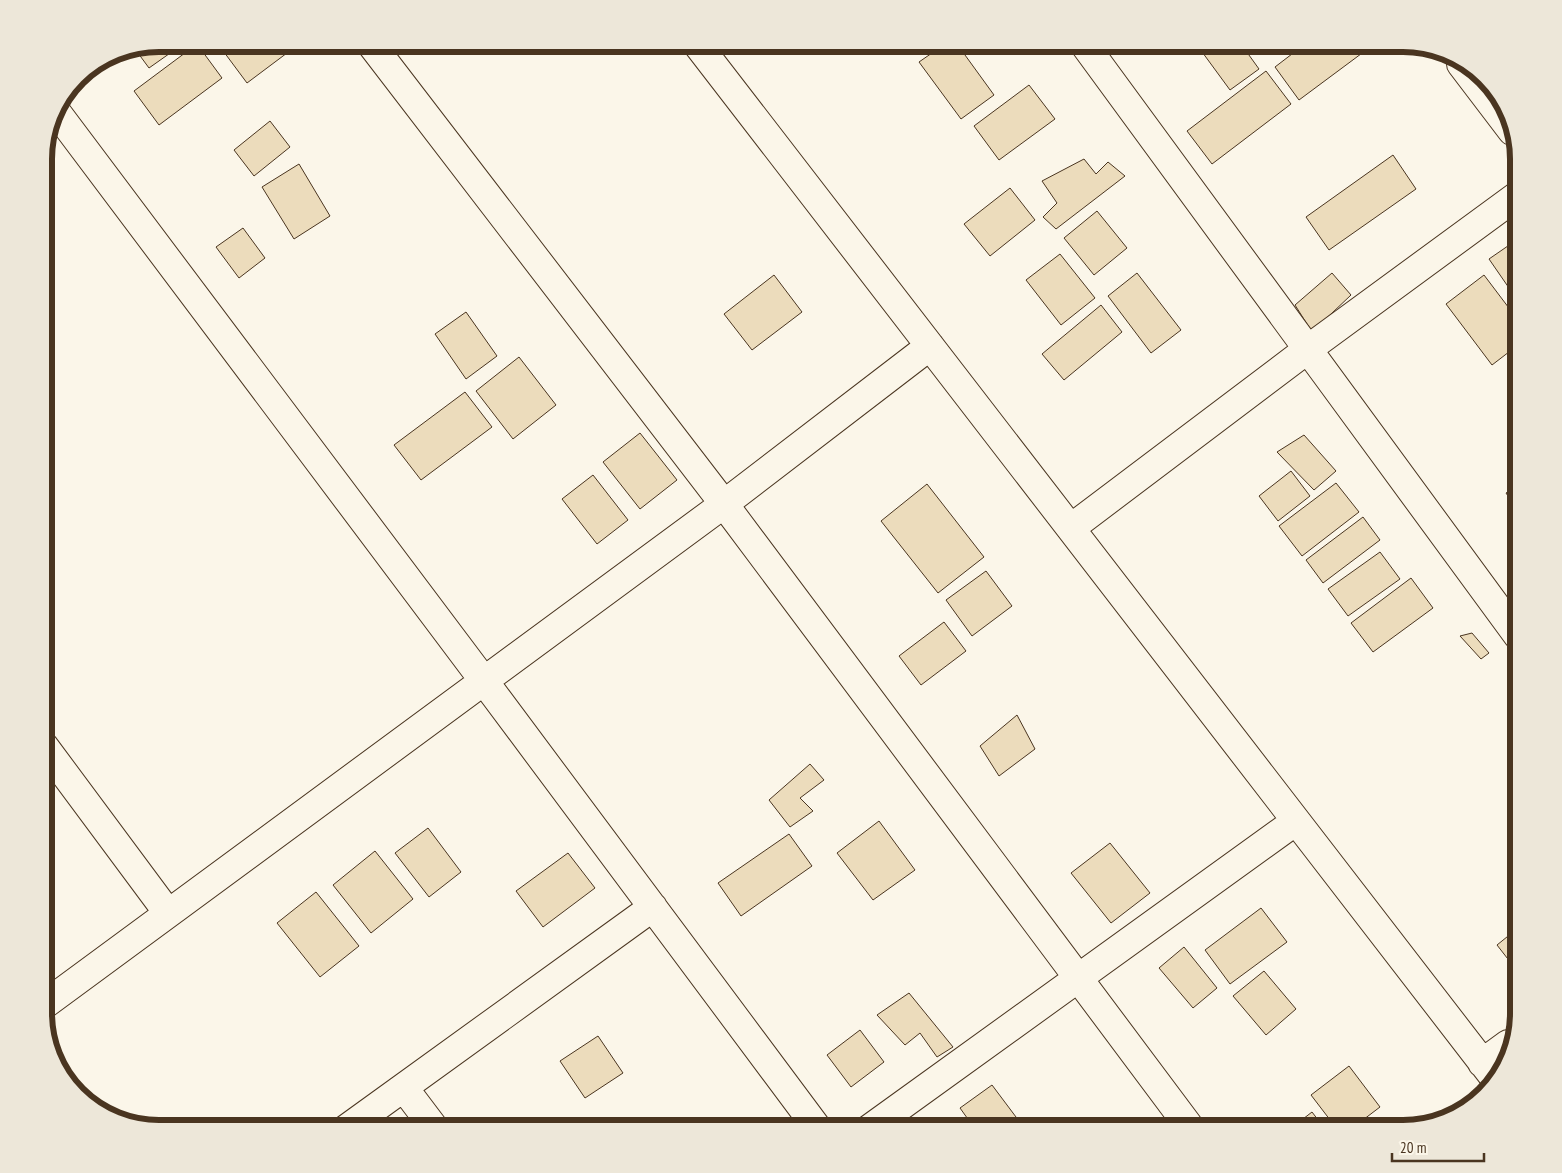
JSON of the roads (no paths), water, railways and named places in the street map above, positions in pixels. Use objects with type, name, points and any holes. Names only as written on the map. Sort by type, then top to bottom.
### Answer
[{"type":"street","points":[[377,52],[724,504],[1184,1120]]},
{"type":"street","points":[[703,52],[1489,1072],[1501,1054]]},
{"type":"street","points":[[1090,52],[1510,625]]},
{"type":"street","points":[[1472,79],[1499,114]]},
{"type":"street","points":[[61,118],[811,1120]]},
{"type":"street","points":[[1071,528],[1308,349],[1510,201]]},
{"type":"street","points":[[53,998],[724,504],[930,346]]},
{"type":"street","points":[[53,758],[168,914]]},
{"type":"street","points":[[882,1120],[1296,821]]},
{"type":"street","points":[[359,1120],[652,907]]},
{"type":"street","points":[[404,1088],[428,1120]]}]
